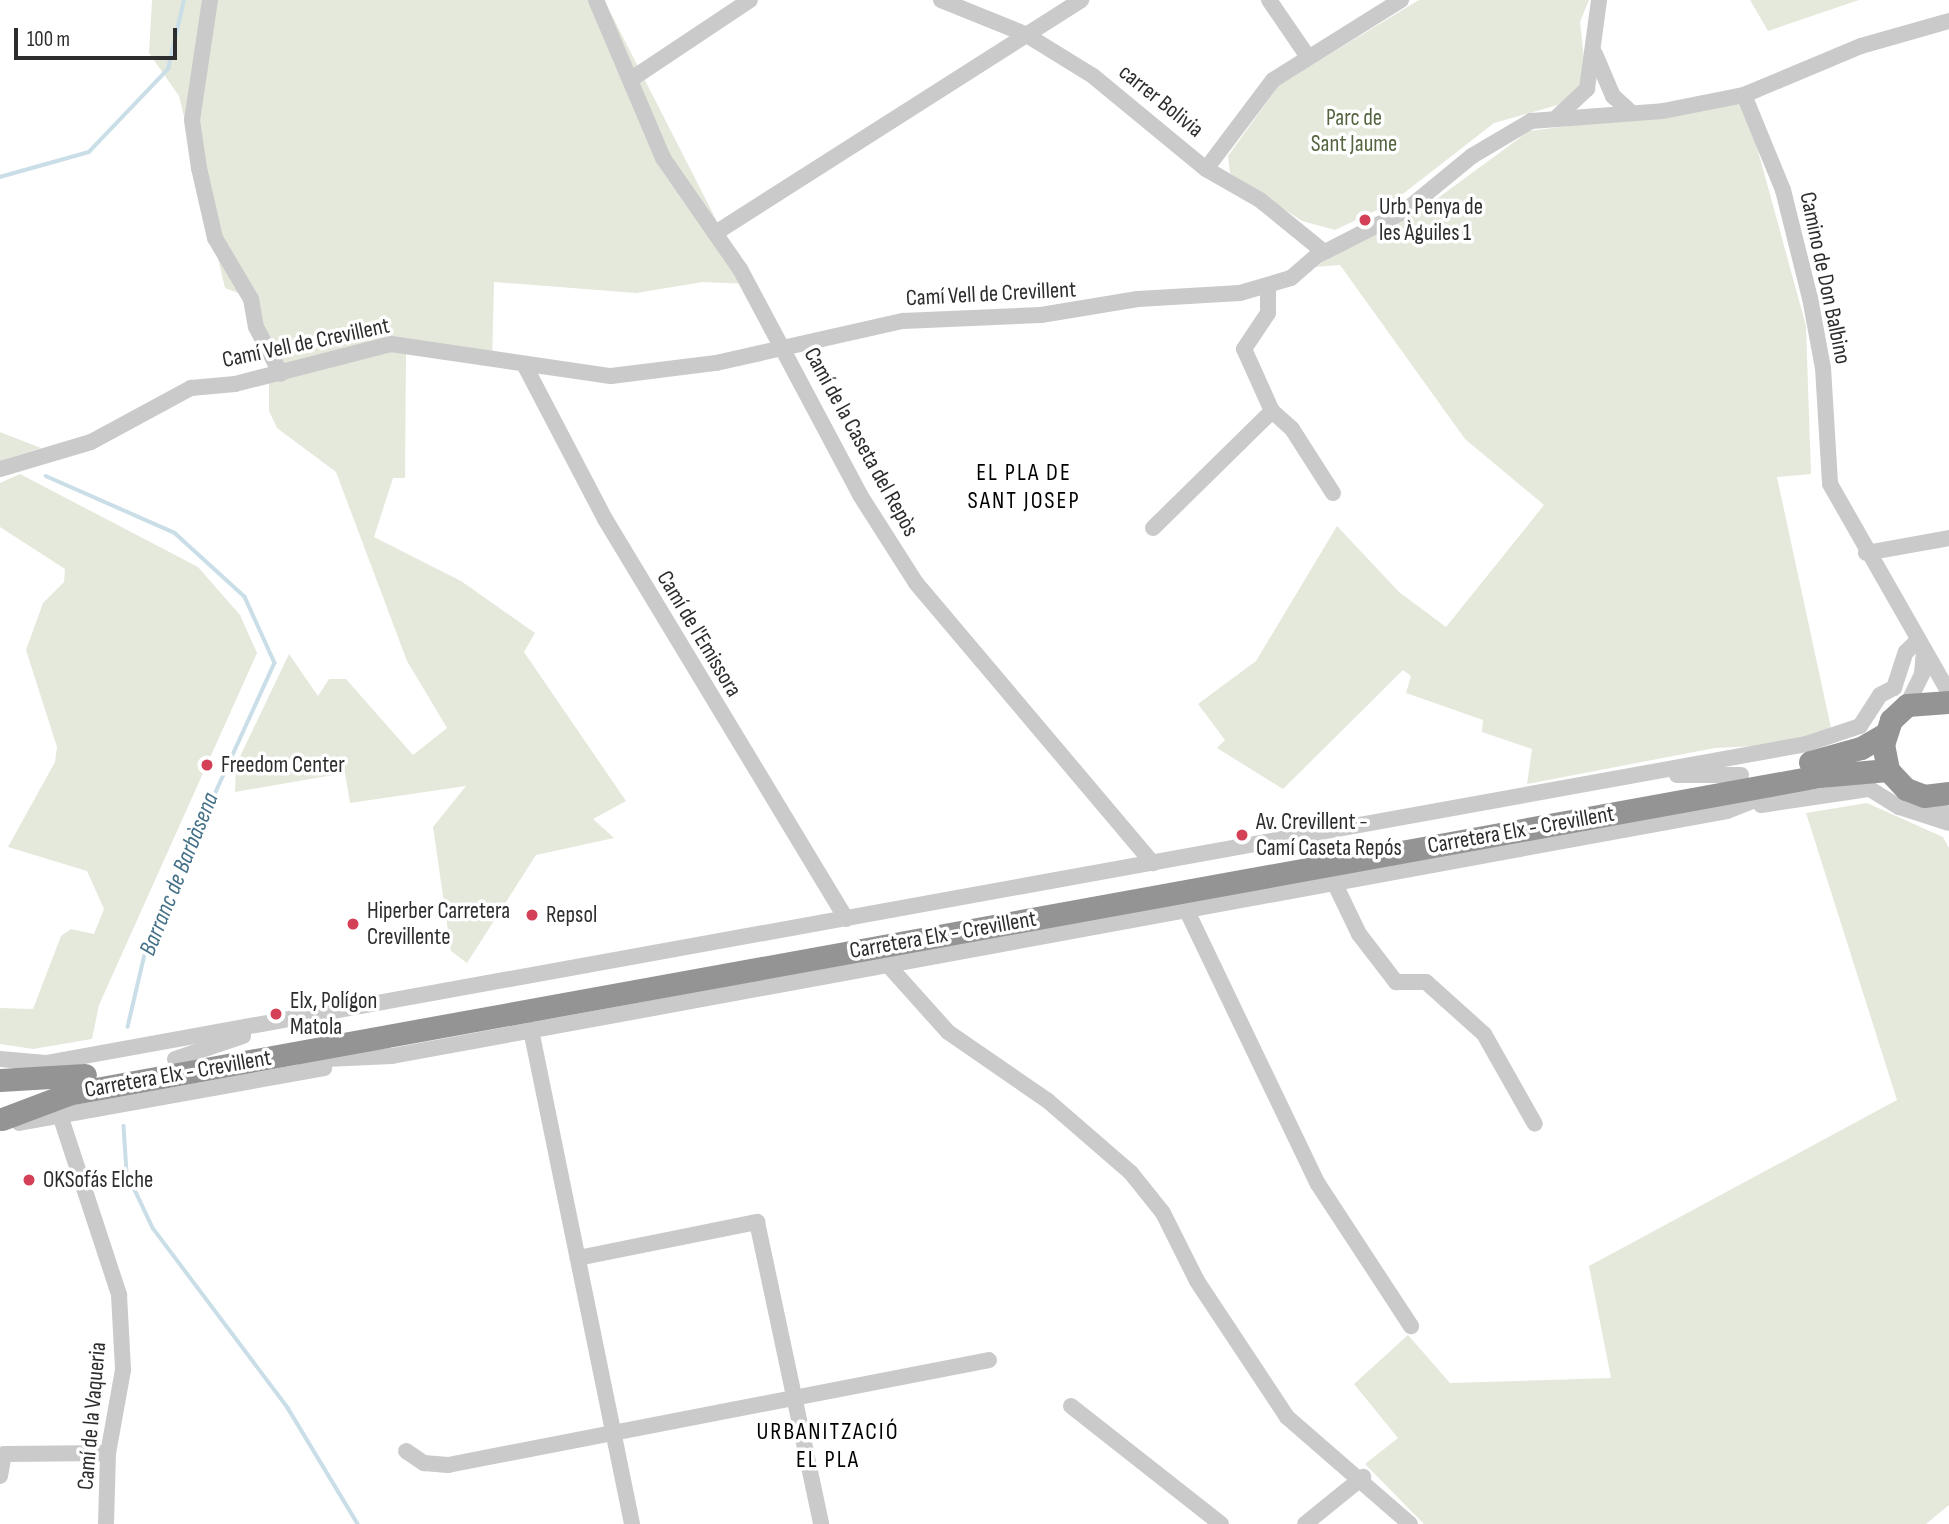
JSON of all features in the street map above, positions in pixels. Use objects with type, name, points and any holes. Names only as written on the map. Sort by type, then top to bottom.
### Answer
[{"type":"highway","points":[[1949,702],[1907,705],[1885,734],[1888,770],[1906,789],[1924,796],[1949,793]]},
{"type":"highway","name":"Carretera Elx - Crevillent","points":[[0,1080],[35,1083],[174,1059],[1741,775],[1836,757],[1885,734]]},
{"type":"highway","name":"Carretera Elx - Crevillent","points":[[1,1124],[42,1099],[1818,776],[1888,770]]},
{"type":"highway","points":[[0,1088],[1,1124]]},
{"type":"street","points":[[210,0],[192,120],[199,168],[215,238],[251,299],[256,327],[281,374]]},
{"type":"street","name":"Camí de la Caseta del Repòs","points":[[596,0],[663,158],[717,232],[782,347],[860,495],[916,583],[1153,863]]},
{"type":"street","points":[[630,80],[750,0]]},
{"type":"street","name":"carrer Bolivia","points":[[941,0],[1025,34],[1060,56],[1206,169],[1260,200],[1324,252]]},
{"type":"street","points":[[717,232],[1081,0]]},
{"type":"street","points":[[1269,0],[1306,54]]},
{"type":"street","points":[[1206,169],[1273,79],[1306,54],[1401,0]]},
{"type":"street","points":[[1598,115],[1585,94],[1599,0]]},
{"type":"street","points":[[1059,14],[1053,28],[1060,56]]},
{"type":"street","name":"Camí Vell de Crevillent","points":[[0,469],[91,442],[191,388],[281,374],[391,344],[525,366],[611,376],[782,347],[903,321],[1096,311],[1138,299],[1268,286],[1291,278],[1347,238],[1405,211],[1472,156],[1519,128],[1557,116],[1632,113],[1744,95],[1861,46],[1949,21]]},
{"type":"street","points":[[1591,46],[1608,87],[1632,113]]},
{"type":"street","points":[[1598,115],[1608,87]]},
{"type":"street","points":[[1557,116],[1585,94]]},
{"type":"street","name":"Camino de Don Balbino","points":[[1744,95],[1783,190],[1810,298],[1823,368],[1830,484],[1866,554],[1921,646],[1946,678],[1949,693]]},
{"type":"street","points":[[1302,235],[1347,238]]},
{"type":"street","points":[[1268,286],[1268,313],[1244,349],[1272,411],[1292,429],[1333,493]]},
{"type":"street","name":"Camí de l'Emissora","points":[[525,366],[605,519],[846,919]]},
{"type":"street","points":[[1153,528],[1272,411]]},
{"type":"street","points":[[1866,554],[1949,538]]},
{"type":"street","points":[[0,1059],[46,1063],[1806,744],[1860,726],[1880,695],[1894,688],[1906,652],[1921,646],[1923,674],[1907,705]]},
{"type":"street","points":[[1636,776],[1741,775]]},
{"type":"street","points":[[1727,811],[1818,776]]},
{"type":"street","points":[[1,1124],[393,1056],[1727,811],[1870,789],[1899,807],[1949,823]]},
{"type":"street","points":[[1924,796],[1949,816]]},
{"type":"street","points":[[1334,882],[1359,934],[1396,982],[1426,982],[1484,1034],[1535,1124]]},
{"type":"street","points":[[1186,909],[1318,1184],[1411,1325]]},
{"type":"street","points":[[887,964],[948,1032],[1048,1101],[1131,1173],[1163,1213],[1197,1281],[1287,1418],[1363,1477],[1410,1524]]},
{"type":"street","points":[[174,1059],[302,1017]]},
{"type":"street","points":[[531,1030],[632,1524]]},
{"type":"street","points":[[239,1063],[393,1056]]},
{"type":"street","name":"Camí de la Vaqueria","points":[[59,1112],[119,1295],[123,1370],[108,1453],[106,1524]]},
{"type":"street","points":[[578,1258],[757,1223],[821,1524]]},
{"type":"street","points":[[406,1451],[424,1463],[448,1465],[989,1360]]},
{"type":"street","points":[[1072,1406],[1221,1524]]},
{"type":"street","points":[[0,1476],[4,1454],[108,1453]]},
{"type":"street","points":[[1304,1524],[1363,1477]]},
{"type":"green space","points":[[152,0],[604,0],[749,284],[703,282],[636,293],[494,282],[492,365],[406,354],[405,478],[393,478],[374,537],[461,581],[535,633],[524,652],[626,801],[593,819],[614,838],[536,855],[467,963],[451,951],[433,827],[466,786],[350,803],[345,773],[235,792],[236,765],[289,654],[318,696],[329,679],[346,679],[413,755],[447,728],[407,661],[336,472],[277,428],[269,411],[269,369],[241,294],[225,288],[179,96],[149,53]]},
{"type":"green space","name":"Parc de Sant Jaume","points":[[1419,0],[1589,0],[1580,22],[1585,68],[1580,86],[1558,105],[1494,123],[1390,204],[1335,230],[1302,221],[1230,173],[1228,156],[1279,85]]},
{"type":"green space","points":[[1750,0],[1859,0],[1768,31]]},
{"type":"green space","points":[[1738,104],[1746,107],[1806,326],[1811,474],[1777,477],[1834,742],[1715,748],[1527,784],[1532,749],[1482,732],[1483,720],[1406,693],[1411,676],[1403,670],[1283,789],[1217,748],[1225,740],[1198,704],[1256,661],[1337,526],[1399,592],[1446,627],[1544,505],[1465,439],[1340,265],[1314,267],[1427,206],[1529,131]]},
{"type":"green space","points":[[0,432],[41,448],[0,461]]},
{"type":"green space","points":[[20,474],[198,567],[240,615],[257,653],[99,1005],[92,1039],[33,1049],[0,1044],[0,1008],[33,1009],[61,936],[71,929],[94,934],[104,909],[87,871],[8,847],[55,762],[57,747],[26,650],[43,603],[64,582],[65,569],[0,527],[0,483]]},
{"type":"green space","points":[[1867,803],[1943,837],[1949,848],[1949,1505],[1926,1524],[1424,1524],[1365,1464],[1398,1438],[1354,1384],[1408,1335],[1450,1383],[1611,1378],[1589,1266],[1897,1100],[1806,813]]},
{"type":"waterway","name":"Barranc de Barbàsena","points":[[0,177],[89,152],[168,69],[184,0]]},
{"type":"waterway","name":"Barranc de Barbàsena","points":[[46,476],[175,533],[245,597],[275,663],[148,942],[128,1027]]},
{"type":"waterway","name":"Barranc de Barbàsena","points":[[124,1126],[127,1173],[153,1228],[288,1408],[358,1524]]},
{"type":"place","name":"Urb. Penya de les Àguiles 1","points":[[1365,220]]},
{"type":"place","name":"Freedom Center","points":[[207,765]]},
{"type":"place","name":"Av. Crevillent - Camí Caseta Repós","points":[[1242,835]]},
{"type":"place","name":"Repsol","points":[[532,915]]},
{"type":"place","name":"Hiperber Carretera Crevillente","points":[[353,924]]},
{"type":"place","name":"Elx, Polígon Matola","points":[[276,1014]]},
{"type":"place","name":"OKSofás Elche","points":[[29,1180]]},
{"type":"district","name":"EL PLA DE SANT JOSEP","points":[[1024,487]]},
{"type":"district","name":"URBANITZACIÓ EL PLA","points":[[828,1446]]}]
